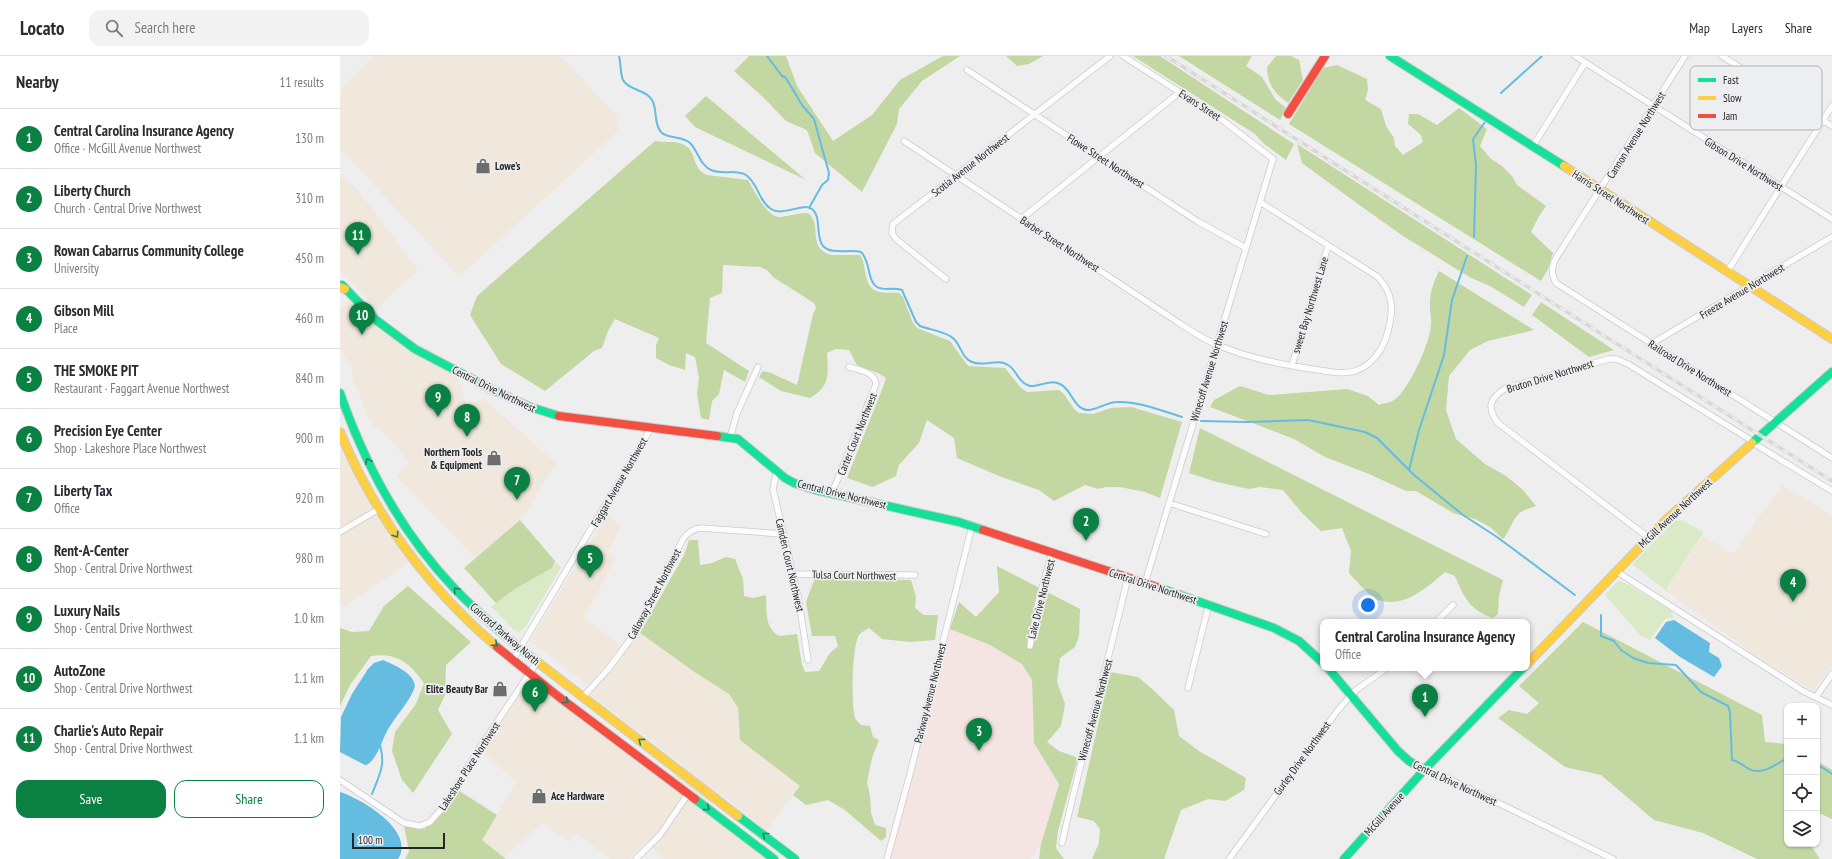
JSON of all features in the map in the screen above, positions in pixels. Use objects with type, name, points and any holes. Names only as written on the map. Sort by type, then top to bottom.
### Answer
[{"type":"main road","points":[[1288,114],[1326,56]]},
{"type":"main road","name":"Harris Street Northwest","points":[[1390,56],[1832,339]]},
{"type":"main road","name":"Central Drive Northwest","points":[[342,286],[376,321],[404,343],[530,407],[569,418],[738,440],[794,483],[816,490],[972,526],[1209,604],[1274,628],[1299,641],[1320,660]]},
{"type":"main road","name":"McGill Avenue Northwest","points":[[1530,661],[1649,538],[1753,442],[1832,372]]},
{"type":"main road","name":"Concord Parkway North","points":[[340,393],[355,435],[388,499],[413,537],[440,572],[468,602],[520,648],[796,859]]},
{"type":"main road","name":"Concord Parkway North","points":[[340,432],[357,470],[377,505],[412,558],[455,607],[530,674],[774,859]]},
{"type":"main road","points":[[377,505],[388,499]]},
{"type":"main road","name":"Central Drive Northwest","points":[[1330,671],[1398,751],[1409,761],[1424,770]]},
{"type":"main road","points":[[1424,770],[1520,671]]},
{"type":"main road","points":[[664,776],[672,764]]},
{"type":"main road","name":"McGill Avenue","points":[[1344,859],[1424,770]]},
{"type":"street","name":"Scotia Avenue Northwest","points":[[946,279],[896,239],[892,233],[893,224],[1110,56]]},
{"type":"street","name":"Evans Street","points":[[1123,56],[1217,116],[1273,159]]},
{"type":"street","name":"Gibson Drive Northwest","points":[[1575,56],[1690,129]]},
{"type":"street","name":"Cannon Avenue Northwest","points":[[1552,275],[1556,258],[1601,190],[1685,56]]},
{"type":"street","points":[[1722,56],[1738,66]]},
{"type":"street","points":[[1532,146],[1585,63]]},
{"type":"street","name":"Flowe Street Northwest","points":[[967,70],[1197,221],[1246,248]]},
{"type":"street","points":[[1021,219],[1180,92]]},
{"type":"street","points":[[1832,106],[1823,120],[1832,126]]},
{"type":"street","name":"Gibson Drive Northwest","points":[[1691,130],[1832,219]]},
{"type":"street","points":[[1727,272],[1817,130]]},
{"type":"street","name":"Barber Street Northwest","points":[[904,141],[1173,319],[1217,345],[1269,362],[1341,373],[1355,371],[1367,364],[1376,356],[1385,342],[1392,313],[1391,300],[1386,287],[1378,277],[1260,202]]},
{"type":"street","name":"Winecoff Avenue Northwest","points":[[1145,583],[1273,159]]},
{"type":"street","name":"Freeze Avenue Northwest","points":[[1651,344],[1832,237]]},
{"type":"street","name":"sweet Bay Northwest Lane","points":[[1292,365],[1328,246]]},
{"type":"street","name":"Railroad Drive Northwest","points":[[1552,275],[1556,283],[1832,458]]},
{"type":"street","name":"Bruton Drive Northwest","points":[[1649,538],[1498,423],[1492,414],[1491,406],[1496,395],[1506,388],[1609,359],[1616,359],[1628,364],[1832,492]]},
{"type":"street","points":[[730,438],[737,413],[758,367]]},
{"type":"street","name":"Carter Court Northwest","points":[[832,493],[876,384],[876,378],[872,375],[849,367]]},
{"type":"street","name":"Faggart Avenue Northwest","points":[[513,660],[651,428]]},
{"type":"street","name":"Camden Court Northwest","points":[[777,470],[773,489],[798,596],[808,660]]},
{"type":"street","points":[[1170,503],[1266,534]]},
{"type":"street","points":[[340,532],[377,505]]},
{"type":"street","name":"Parkway Avenue Northwest","points":[[887,859],[912,766],[972,526]]},
{"type":"street","name":"Calloway Street Northwest","points":[[583,697],[629,642],[683,539],[688,533],[695,529],[783,534]]},
{"type":"street","name":"Lake Drive Northwest","points":[[1030,646],[1038,603],[1052,552]]},
{"type":"street","points":[[1616,571],[1816,697],[1832,705]]},
{"type":"street","name":"Tulsa Court Northwest","points":[[793,574],[915,575]]},
{"type":"street","name":"Winecoff Avenue Northwest","points":[[1062,843],[1082,756],[1092,723],[1128,577]]},
{"type":"street","points":[[1188,688],[1209,604]]},
{"type":"street","points":[[1439,619],[1453,605]]},
{"type":"street","name":"Lakeshore Place Northwest","points":[[340,780],[404,823],[424,825],[430,822],[442,808],[481,746],[538,662]]},
{"type":"street","name":"Gurley Drive Northwest","points":[[1229,859],[1350,695],[1383,671]]},
{"type":"street","points":[[1816,697],[1832,674]]},
{"type":"street","name":"Central Drive Northwest","points":[[1424,770],[1441,775],[1613,859]]},
{"type":"street","points":[[636,859],[660,835],[688,794]]},
{"type":"shaded area","points":[[373,56],[561,56],[617,116],[618,131],[459,277],[340,148],[340,96],[344,85]]},
{"type":"shaded area","points":[[344,177],[356,188],[418,270],[377,309],[340,271],[340,178]]},
{"type":"shaded area","points":[[349,299],[398,342],[456,374],[467,407],[484,399],[556,463],[524,516],[475,558],[396,476],[409,462],[389,438],[370,422],[353,379],[351,367],[340,349],[340,310]]},
{"type":"shaded area","points":[[340,448],[372,509],[409,562],[343,607],[340,602]]},
{"type":"shaded area","points":[[1782,485],[1832,515],[1832,665],[1813,691],[1755,655],[1669,593],[1667,587],[1703,536],[1733,554]]},
{"type":"shaded area","points":[[607,515],[621,526],[608,552],[615,559],[584,618],[622,646],[588,685],[530,641]]},
{"type":"shaded area","points":[[950,629],[990,645],[1022,664],[1032,680],[1044,760],[1059,784],[1041,844],[1030,859],[890,859]]},
{"type":"shaded area","points":[[640,633],[696,673],[729,694],[738,708],[740,740],[800,786],[766,831],[721,793],[704,812],[765,859],[664,859],[645,843],[630,859],[611,859],[576,833],[569,842],[542,823],[505,857],[482,840],[516,782],[482,751],[528,683],[531,682],[668,784],[683,765],[592,697],[590,693]]},
{"type":"green space","points":[[749,56],[786,56],[797,86],[833,141],[872,115],[900,80],[943,56],[960,56],[922,81],[899,109],[897,124],[862,192],[815,153],[807,130],[786,121],[765,99],[734,71]]},
{"type":"green space","points":[[1006,56],[1043,56],[1029,64],[1017,66]]},
{"type":"green space","points":[[1133,56],[1160,56],[1294,144],[1286,160],[1263,143],[1255,134]]},
{"type":"green space","points":[[1179,56],[1252,56],[1246,66],[1262,77],[1276,100],[1286,108],[1280,120]]},
{"type":"green space","points":[[1276,56],[1291,56],[1299,60],[1303,80],[1288,103],[1275,92],[1270,84],[1267,67]]},
{"type":"green space","points":[[1337,65],[1367,79],[1368,90],[1365,100],[1381,109],[1386,126],[1394,138],[1395,146],[1403,155],[1423,142],[1421,135],[1408,124],[1409,114],[1418,114],[1437,125],[1459,108],[1487,129],[1480,146],[1491,159],[1502,166],[1512,176],[1517,185],[1546,206],[1531,232],[1553,253],[1548,269],[1541,281],[1289,124],[1323,68]]},
{"type":"green space","points":[[706,96],[806,180],[695,127],[685,116]]},
{"type":"green space","points":[[655,141],[683,144],[692,153],[699,169],[707,175],[748,180],[761,203],[770,213],[775,216],[780,217],[808,213],[814,223],[819,247],[824,252],[832,255],[860,255],[864,264],[869,285],[877,291],[899,293],[903,297],[913,323],[917,328],[950,341],[968,366],[1005,368],[1021,388],[1027,392],[1059,390],[1079,413],[1093,414],[1111,408],[1131,407],[1182,422],[1160,498],[1145,492],[1120,487],[1106,487],[1098,489],[1085,485],[1054,501],[1039,490],[999,476],[957,458],[954,438],[927,420],[919,443],[899,465],[896,476],[873,487],[847,478],[886,378],[878,373],[857,365],[849,350],[836,349],[827,353],[828,373],[825,384],[822,389],[810,398],[781,391],[759,377],[763,371],[797,385],[813,314],[816,308],[814,303],[773,277],[767,270],[760,267],[723,265],[722,293],[710,298],[706,343],[749,371],[745,382],[724,370],[719,394],[712,401],[709,420],[701,418],[697,394],[699,378],[695,357],[686,353],[685,370],[669,365],[656,358],[656,345],[659,338],[615,319],[608,331],[602,348],[594,351],[545,391],[501,364],[470,315],[477,296]]},
{"type":"green space","points":[[1297,144],[1532,295],[1524,307],[1490,286],[1471,278],[1403,236],[1358,204],[1302,163]]},
{"type":"green space","points":[[1439,271],[1534,330],[1488,341],[1470,350],[1449,376],[1446,410],[1456,439],[1485,464],[1506,476],[1522,489],[1536,506],[1524,510],[1518,515],[1503,539],[1490,527],[1475,519],[1453,513],[1416,491],[1406,491],[1369,474],[1325,457],[1294,439],[1210,407],[1214,400],[1240,386],[1269,395],[1347,389],[1368,396],[1379,405],[1392,401],[1400,395],[1406,387],[1418,366],[1427,343],[1431,325],[1431,295]]},
{"type":"green space","points":[[1541,302],[1614,350],[1589,357],[1532,315]]},
{"type":"green space","points":[[1200,428],[1503,580],[1499,596],[1498,614],[1493,618],[1485,615],[1473,607],[1465,597],[1455,576],[1445,572],[1430,585],[1414,596],[1405,600],[1386,602],[1376,599],[1349,573],[1351,551],[1342,528],[1321,531],[1302,513],[1283,490],[1260,487],[1249,489],[1217,482],[1189,473]]},
{"type":"green space","points":[[520,520],[555,561],[552,568],[515,589],[496,603],[464,568]]},
{"type":"green space","points":[[1681,520],[1704,532],[1667,587],[1669,593],[1632,564],[1675,521]]},
{"type":"green space","points":[[689,540],[698,540],[700,565],[712,563],[726,557],[735,559],[743,579],[744,596],[753,598],[766,595],[767,618],[774,632],[779,636],[797,634],[802,665],[805,672],[819,671],[830,653],[838,646],[835,636],[812,636],[806,602],[815,578],[911,580],[916,597],[915,608],[924,615],[938,615],[935,640],[910,642],[882,639],[869,628],[859,635],[857,641],[853,675],[854,711],[855,718],[858,722],[861,725],[870,726],[873,737],[879,740],[872,758],[867,782],[871,813],[875,825],[886,828],[886,837],[881,841],[845,810],[828,800],[806,805],[793,795],[800,786],[740,740],[738,708],[729,694],[696,673],[640,633],[684,555]]},
{"type":"green space","points":[[555,561],[561,568],[526,626],[520,632],[515,631],[491,607],[515,589],[552,568]]},
{"type":"green space","points":[[997,566],[1080,609],[1079,636],[1075,647],[1060,658],[1057,682],[1065,704],[1061,726],[1047,742],[1059,751],[1078,758],[1058,831],[1056,848],[1064,859],[1039,859],[1041,844],[1059,784],[1034,743],[1032,680],[1022,664],[990,645],[950,629],[959,602],[976,617],[999,592]]},
{"type":"green space","points":[[1620,581],[1672,611],[1673,618],[1665,619],[1650,640],[1640,635],[1605,595],[1617,582]]},
{"type":"green space","points":[[408,586],[471,642],[446,665],[445,695],[438,710],[452,734],[413,793],[402,780],[392,751],[395,732],[416,704],[424,683],[419,676],[402,660],[388,656],[371,656],[350,685],[340,706],[340,628],[352,632],[369,631],[384,606]]},
{"type":"green space","points":[[1583,622],[1762,715],[1765,742],[1784,744],[1784,847],[1812,847],[1820,859],[1757,859],[1703,833],[1654,820],[1601,775],[1565,767],[1498,718],[1509,710],[1527,714],[1539,703],[1519,686]]},
{"type":"green space","points":[[1110,672],[1138,677],[1174,710],[1179,736],[1199,751],[1246,778],[1244,790],[1225,801],[1208,799],[1181,810],[1164,859],[1092,859],[1099,843],[1100,829],[1094,821],[1077,817]]},
{"type":"green space","points":[[1820,763],[1832,770],[1832,819],[1820,813]]},
{"type":"green space","points":[[458,790],[497,815],[482,840],[506,859],[405,859],[409,851],[404,826],[424,829],[435,821]]},
{"type":"water","points":[[1674,620],[1710,643],[1709,652],[1719,658],[1722,666],[1714,677],[1680,657],[1655,638],[1666,622]]},
{"type":"water","points":[[383,660],[407,673],[414,681],[415,686],[410,697],[389,727],[375,757],[369,764],[365,765],[340,752],[341,717],[352,694],[368,669],[374,663]]},
{"type":"water","points":[[340,792],[361,801],[373,809],[393,827],[400,838],[402,848],[398,859],[340,859]]},
{"type":"waterway","points":[[619,56],[623,80],[626,84],[646,94],[652,100],[655,108],[657,125],[661,132],[668,136],[688,141],[705,165],[711,170],[720,172],[738,172],[746,175],[750,178],[764,202],[771,209],[776,211],[787,211],[803,207],[812,209],[817,217],[819,237],[826,249],[861,252],[866,261],[870,276],[877,287],[902,290],[916,322],[920,326],[951,336],[966,358],[972,362],[981,364],[995,362],[1004,363],[1011,367],[1020,379],[1030,386],[1052,382],[1060,384],[1083,409],[1091,410],[1113,402],[1125,402],[1150,407],[1182,417]]},
{"type":"waterway","points":[[767,56],[782,76],[786,78],[802,105],[814,119],[829,173],[828,180],[822,185],[809,208]]},
{"type":"waterway","points":[[1501,93],[1542,56]]},
{"type":"waterway","points":[[1474,237],[1476,165],[1473,139],[1485,122]]},
{"type":"waterway","points":[[1409,470],[1419,430],[1444,355],[1452,300],[1467,256]]},
{"type":"waterway","points":[[1201,421],[1248,422],[1308,420],[1365,432],[1377,438],[1414,475],[1463,515],[1497,537],[1575,595]]},
{"type":"waterway","points":[[1601,615],[1601,636],[1614,641],[1621,650],[1633,658],[1648,663],[1676,665],[1701,692],[1728,706],[1730,712],[1732,760],[1739,762],[1749,769],[1759,771],[1774,766],[1784,760]]},
{"type":"waterway","points":[[372,794],[382,765],[382,752],[380,745]]},
{"type":"waterway","points":[[1820,766],[1832,774]]},
{"type":"railway","points":[[1166,56],[1832,481]]},
{"type":"traffic: fast","points":[[1390,56],[1564,166]]},
{"type":"traffic: fast","points":[[342,285],[376,320],[415,349],[495,391],[530,407],[559,416]]},
{"type":"traffic: fast","points":[[1752,443],[1832,372]]},
{"type":"traffic: fast","points":[[340,393],[373,472],[401,521],[417,544],[454,588],[487,620],[523,651]]},
{"type":"traffic: fast","points":[[717,436],[738,439],[785,478],[794,483],[816,490],[959,522],[983,530]]},
{"type":"traffic: fast","points":[[1160,588],[1274,628],[1299,641],[1320,660]]},
{"type":"traffic: fast","points":[[1331,671],[1398,751],[1409,761],[1424,770]]},
{"type":"traffic: fast","points":[[1344,859],[1424,770],[1520,671]]},
{"type":"traffic: fast","points":[[695,799],[774,859]]},
{"type":"traffic: fast","points":[[738,816],[795,859]]},
{"type":"traffic: slow","points":[[1564,166],[1832,339]]},
{"type":"traffic: slow","points":[[340,287],[345,289]]},
{"type":"traffic: slow","points":[[340,432],[370,493],[406,549],[448,600],[497,647]]},
{"type":"traffic: slow","points":[[1530,661],[1667,519],[1752,443]]},
{"type":"traffic: slow","points":[[523,651],[738,816]]},
{"type":"traffic: jam","points":[[1288,114],[1325,56]]},
{"type":"traffic: jam","points":[[559,416],[717,436]]},
{"type":"traffic: jam","points":[[983,530],[1160,588]]},
{"type":"traffic: jam","points":[[497,647],[559,697],[695,799]]},
{"type":"place","name":"Lowe's","points":[[483,166]]},
{"type":"place","name":"Charlie's Auto Repair","points":[[358,255]]},
{"type":"place","name":"AutoZone","points":[[362,335]]},
{"type":"place","name":"Luxury Nails","points":[[438,417]]},
{"type":"place","name":"Rent-A-Center","points":[[467,437]]},
{"type":"place","name":"Northern Tools & Equipment","points":[[494,458]]},
{"type":"place","name":"Liberty Tax","points":[[517,500]]},
{"type":"place","name":"Liberty Church","points":[[1086,541]]},
{"type":"place","name":"THE SMOKE PIT","points":[[590,578]]},
{"type":"place","name":"Gibson Mill","points":[[1793,602]]},
{"type":"place","name":"Elite Beauty Bar","points":[[500,689]]},
{"type":"place","name":"Precision Eye Center","points":[[535,712]]},
{"type":"place","name":"Central Carolina Insurance Agency","points":[[1425,717]]},
{"type":"place","name":"Rowan Cabarrus Community College","points":[[979,751]]},
{"type":"place","name":"Ace Hardware","points":[[539,796]]}]
